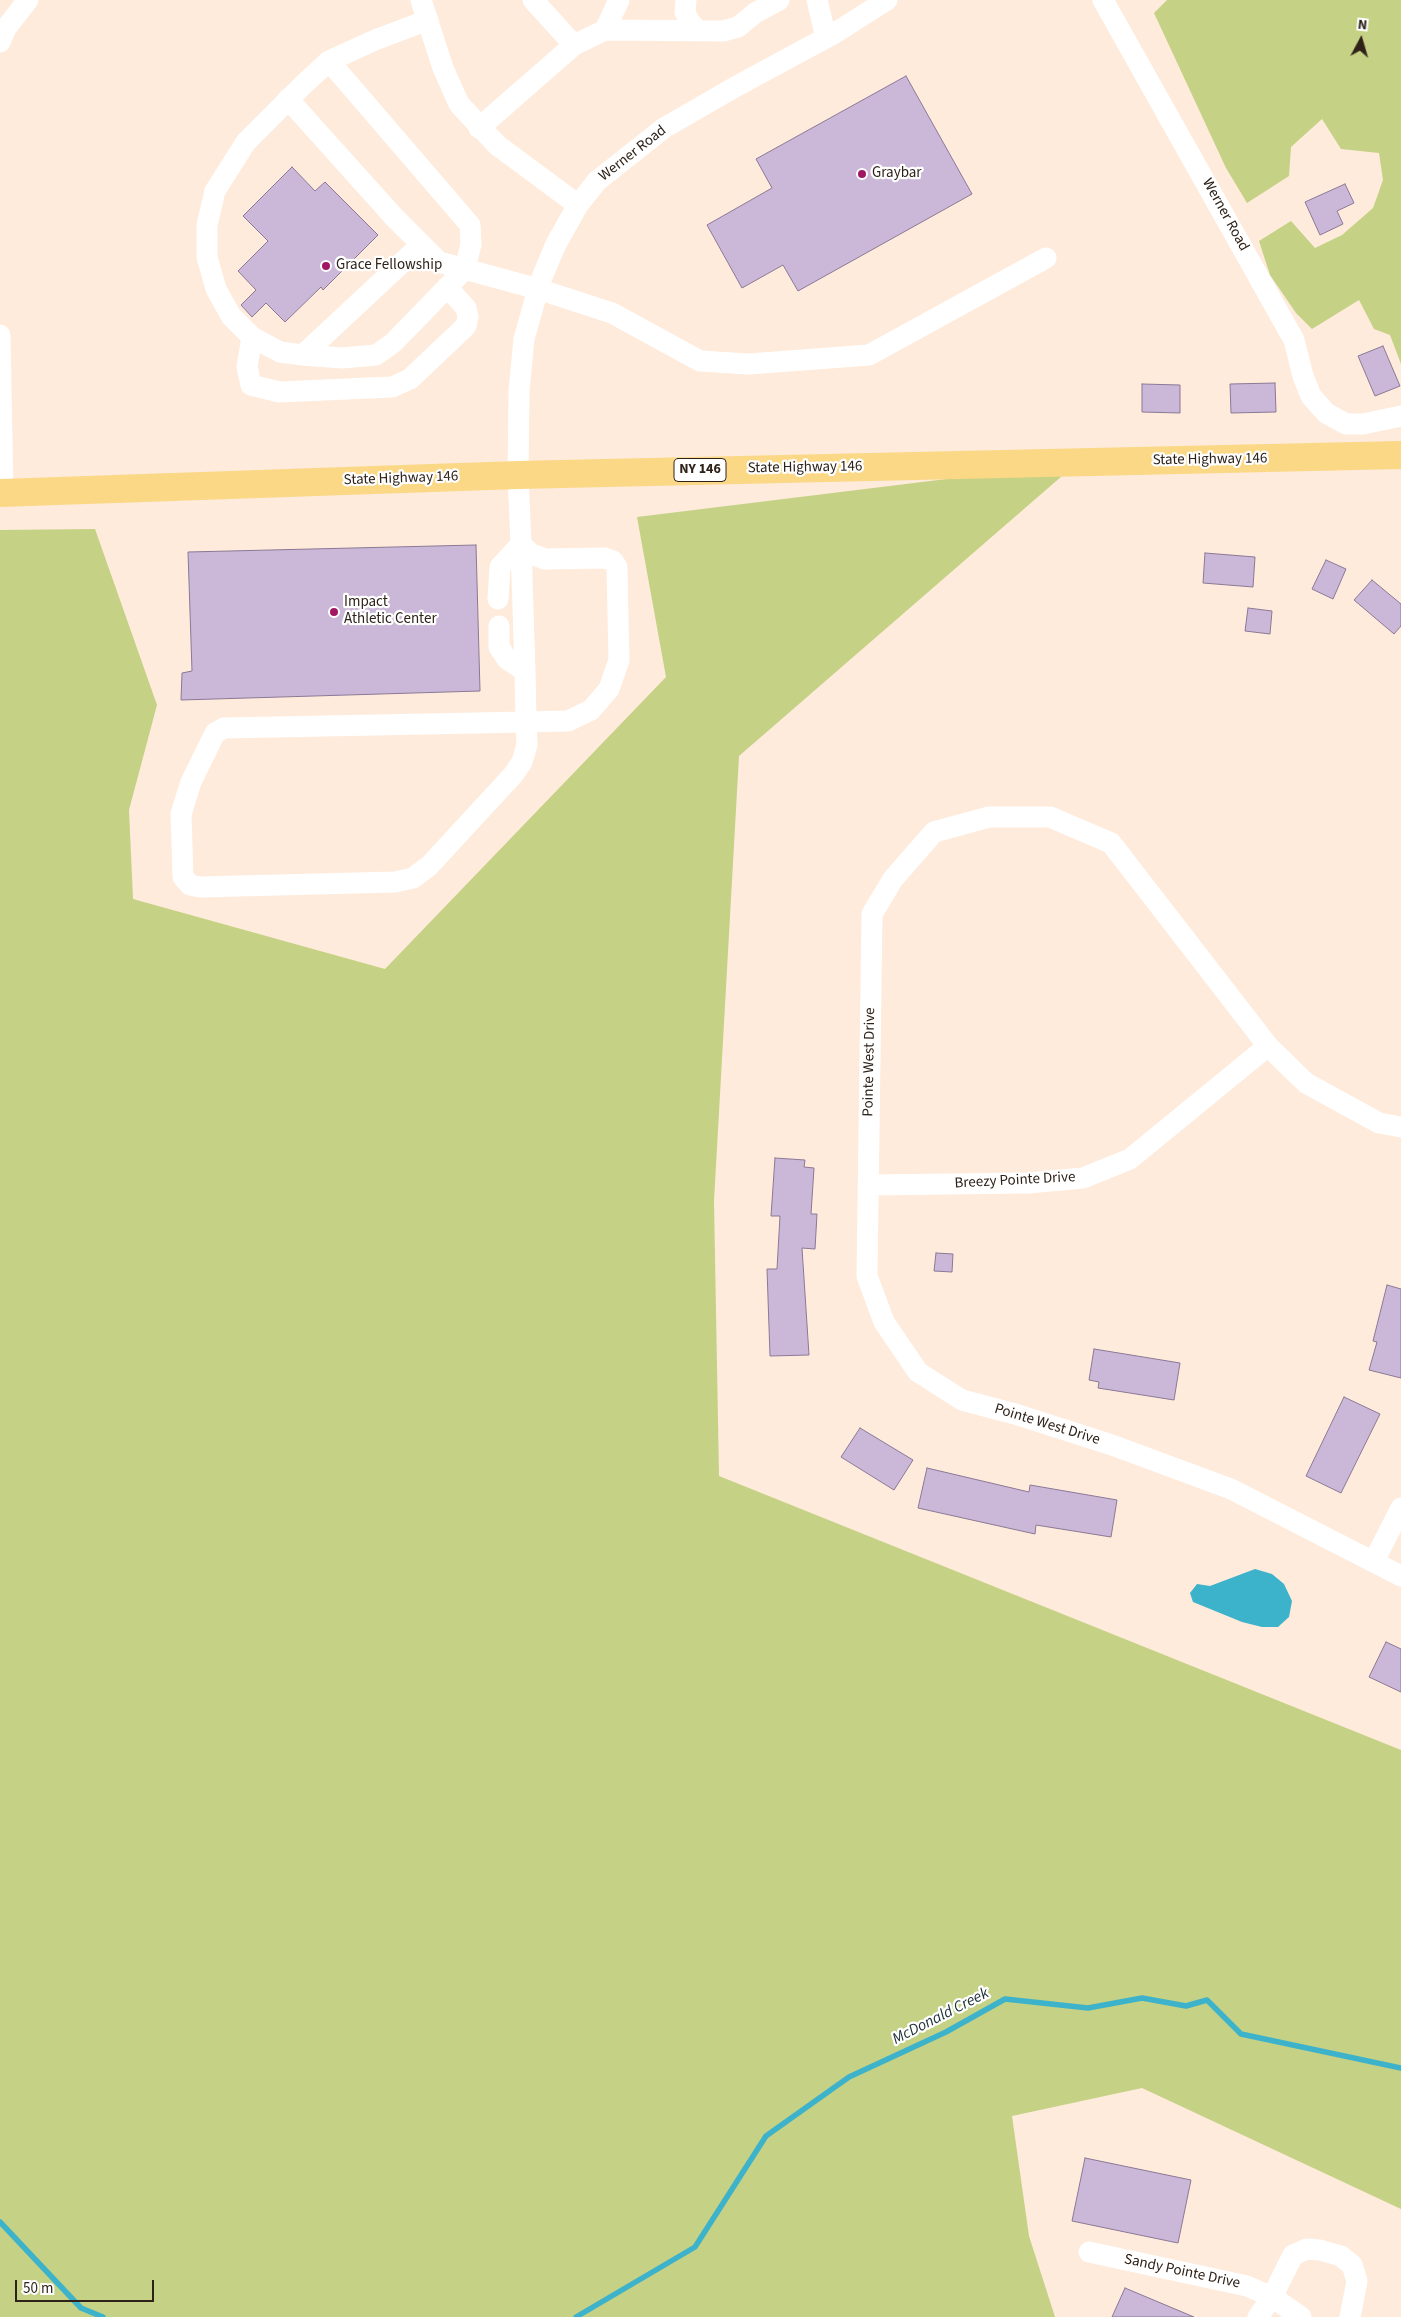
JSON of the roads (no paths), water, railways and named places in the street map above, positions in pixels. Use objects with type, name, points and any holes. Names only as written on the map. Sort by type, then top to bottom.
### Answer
[{"type":"main road","name":"State Highway 146","points":[[2,493],[518,475],[1401,455]]},
{"type":"street","points":[[0,42],[6,28],[28,0]]},
{"type":"street","points":[[421,0],[443,68],[459,104],[497,144],[578,205]]},
{"type":"street","points":[[533,0],[574,45]]},
{"type":"street","points":[[606,30],[619,0]]},
{"type":"street","points":[[686,0],[685,12],[689,22],[697,30]]},
{"type":"street","points":[[480,128],[574,45],[606,30],[723,31],[738,27],[755,13],[779,0]]},
{"type":"street","name":"Werner Road","points":[[526,722],[522,544],[518,475],[519,391],[524,339],[538,289],[556,244],[578,205],[597,181],[664,128],[826,38],[886,0]]},
{"type":"street","name":"Werner Road","points":[[1103,0],[1294,340],[1303,376],[1311,396],[1326,413],[1346,424],[1363,424],[1401,416]]},
{"type":"street","points":[[816,1],[826,38]]},
{"type":"street","points":[[329,60],[470,225],[470,244],[465,269],[393,344],[376,355],[342,358],[280,352],[252,337],[231,316],[216,289],[207,257],[207,224],[215,191],[246,142],[329,60],[428,20]]},
{"type":"street","points":[[288,99],[421,245],[439,262],[538,289],[612,313],[700,361],[749,364],[869,355],[1046,258]]},
{"type":"street","points":[[303,355],[421,245]]},
{"type":"street","points":[[252,337],[246,367],[251,385],[279,392],[392,387],[410,379],[466,326],[468,317],[466,308],[447,287]]},
{"type":"street","points":[[0,335],[2,493]]},
{"type":"street","points":[[498,599],[500,567],[522,544],[531,554],[545,559],[605,558],[613,561],[617,567],[619,660],[609,689],[591,710],[568,721],[224,728],[215,733],[191,782],[181,814],[183,877],[190,885],[200,887],[395,882],[413,878],[429,866],[513,775],[522,762],[527,745],[526,722]]},
{"type":"street","points":[[499,626],[499,648],[507,659],[525,672]]},
{"type":"street","name":"Pointe West Drive","points":[[1401,1127],[1380,1123],[1306,1083],[1268,1046],[1111,843],[1050,817],[989,817],[934,832],[893,879],[872,914],[866,1276],[884,1322],[918,1372],[962,1400],[1015,1414],[1231,1488],[1401,1576]]},
{"type":"street","name":"Breezy Pointe Drive","points":[[868,1185],[1028,1183],[1083,1178],[1130,1159],[1268,1046]]},
{"type":"street","points":[[1374,1561],[1401,1508]]},
{"type":"street","points":[[1258,2317],[1272,2297],[1293,2256],[1307,2249],[1320,2250],[1341,2256],[1352,2265],[1357,2281],[1350,2317]]},
{"type":"street","name":"Sandy Pointe Drive","points":[[1089,2252],[1248,2286],[1272,2297],[1301,2317]]},
{"type":"water","points":[[1255,1569],[1272,1574],[1284,1584],[1292,1601],[1289,1617],[1278,1627],[1262,1627],[1242,1622],[1193,1602],[1190,1593],[1197,1584],[1210,1586]]},
{"type":"waterway","name":"McDonald Creek","points":[[576,2317],[695,2247],[766,2136],[849,2077],[946,2032],[1005,1999],[1088,2008],[1142,1998],[1186,2006],[1207,2000],[1241,2034],[1401,2068]]},
{"type":"waterway","name":"McDonald Creek","points":[[0,2222],[81,2308],[103,2317]]},
{"type":"place","name":"Graybar","points":[[862,174]]},
{"type":"place","name":"Grace Fellowship","points":[[326,266]]},
{"type":"place","name":"Impact Athletic Center","points":[[334,612]]}]
